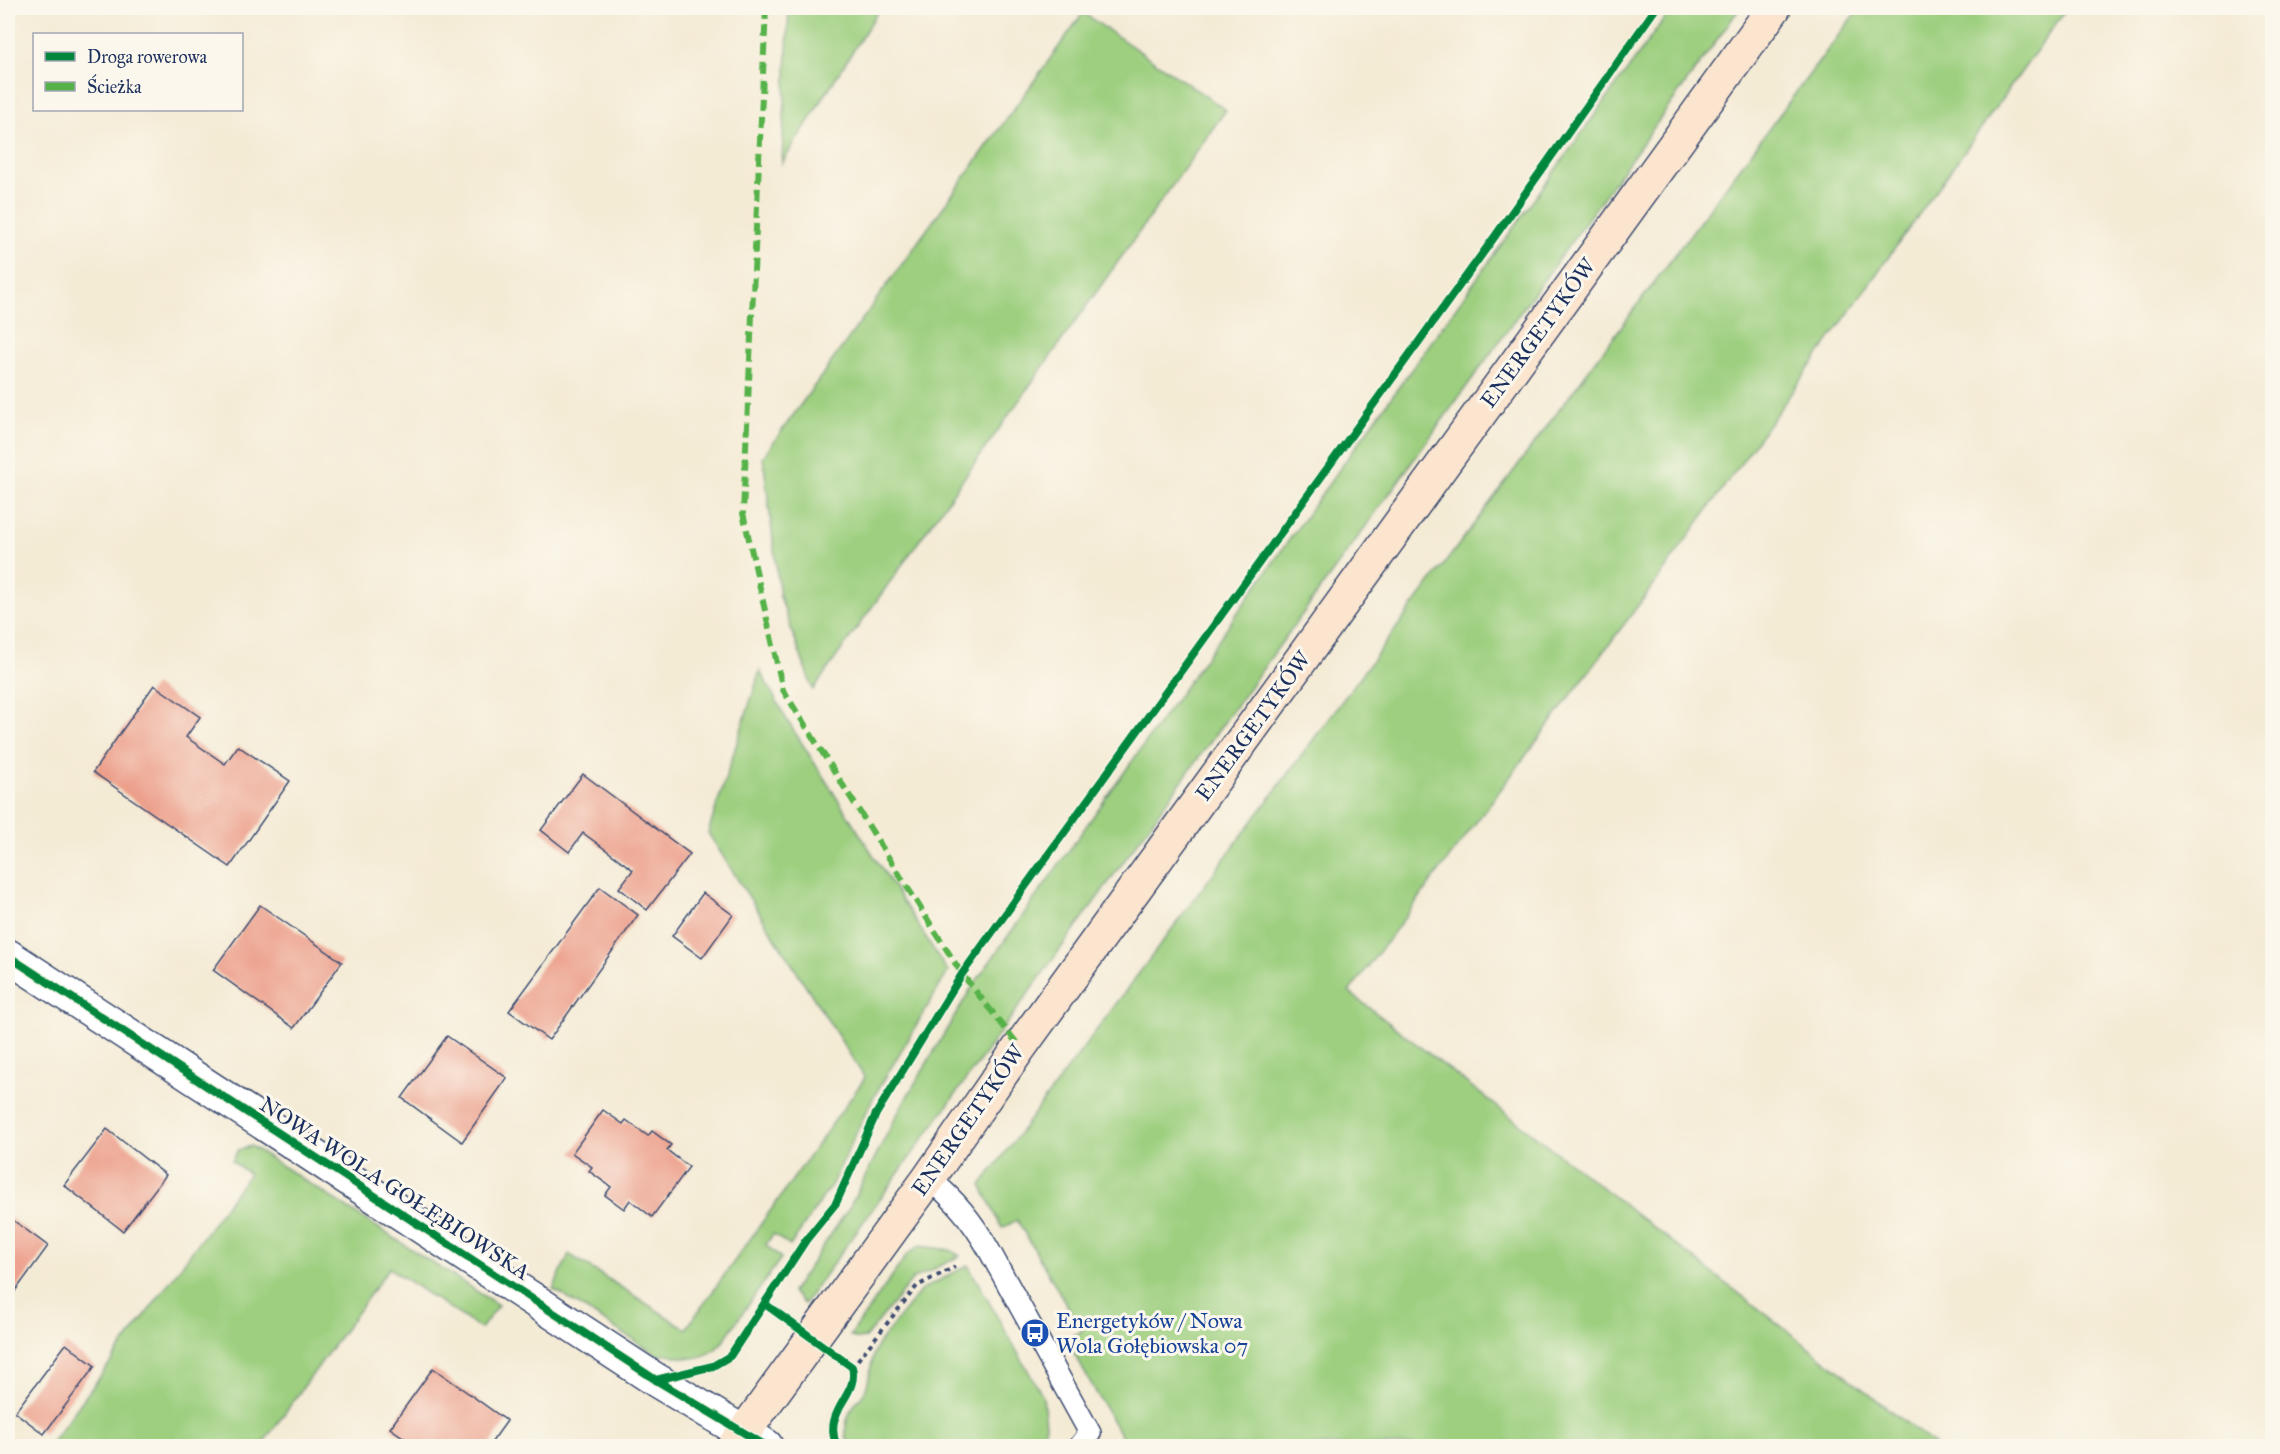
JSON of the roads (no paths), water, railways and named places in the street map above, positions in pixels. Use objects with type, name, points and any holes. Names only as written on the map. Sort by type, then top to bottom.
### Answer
[{"type":"main road","name":"ENERGETYKÓW","points":[[748,1442],[811,1337],[1774,8]]},
{"type":"street","name":"NOWA WOLA GOŁĘBIOWSKA","points":[[8,956],[748,1442]]},
{"type":"lane","points":[[928,1178],[952,1198],[973,1223],[1089,1442]]},
{"type":"place","name":"Energetyków / Nowa Wola Gołębiowska 07","points":[[1035,1333]]}]
